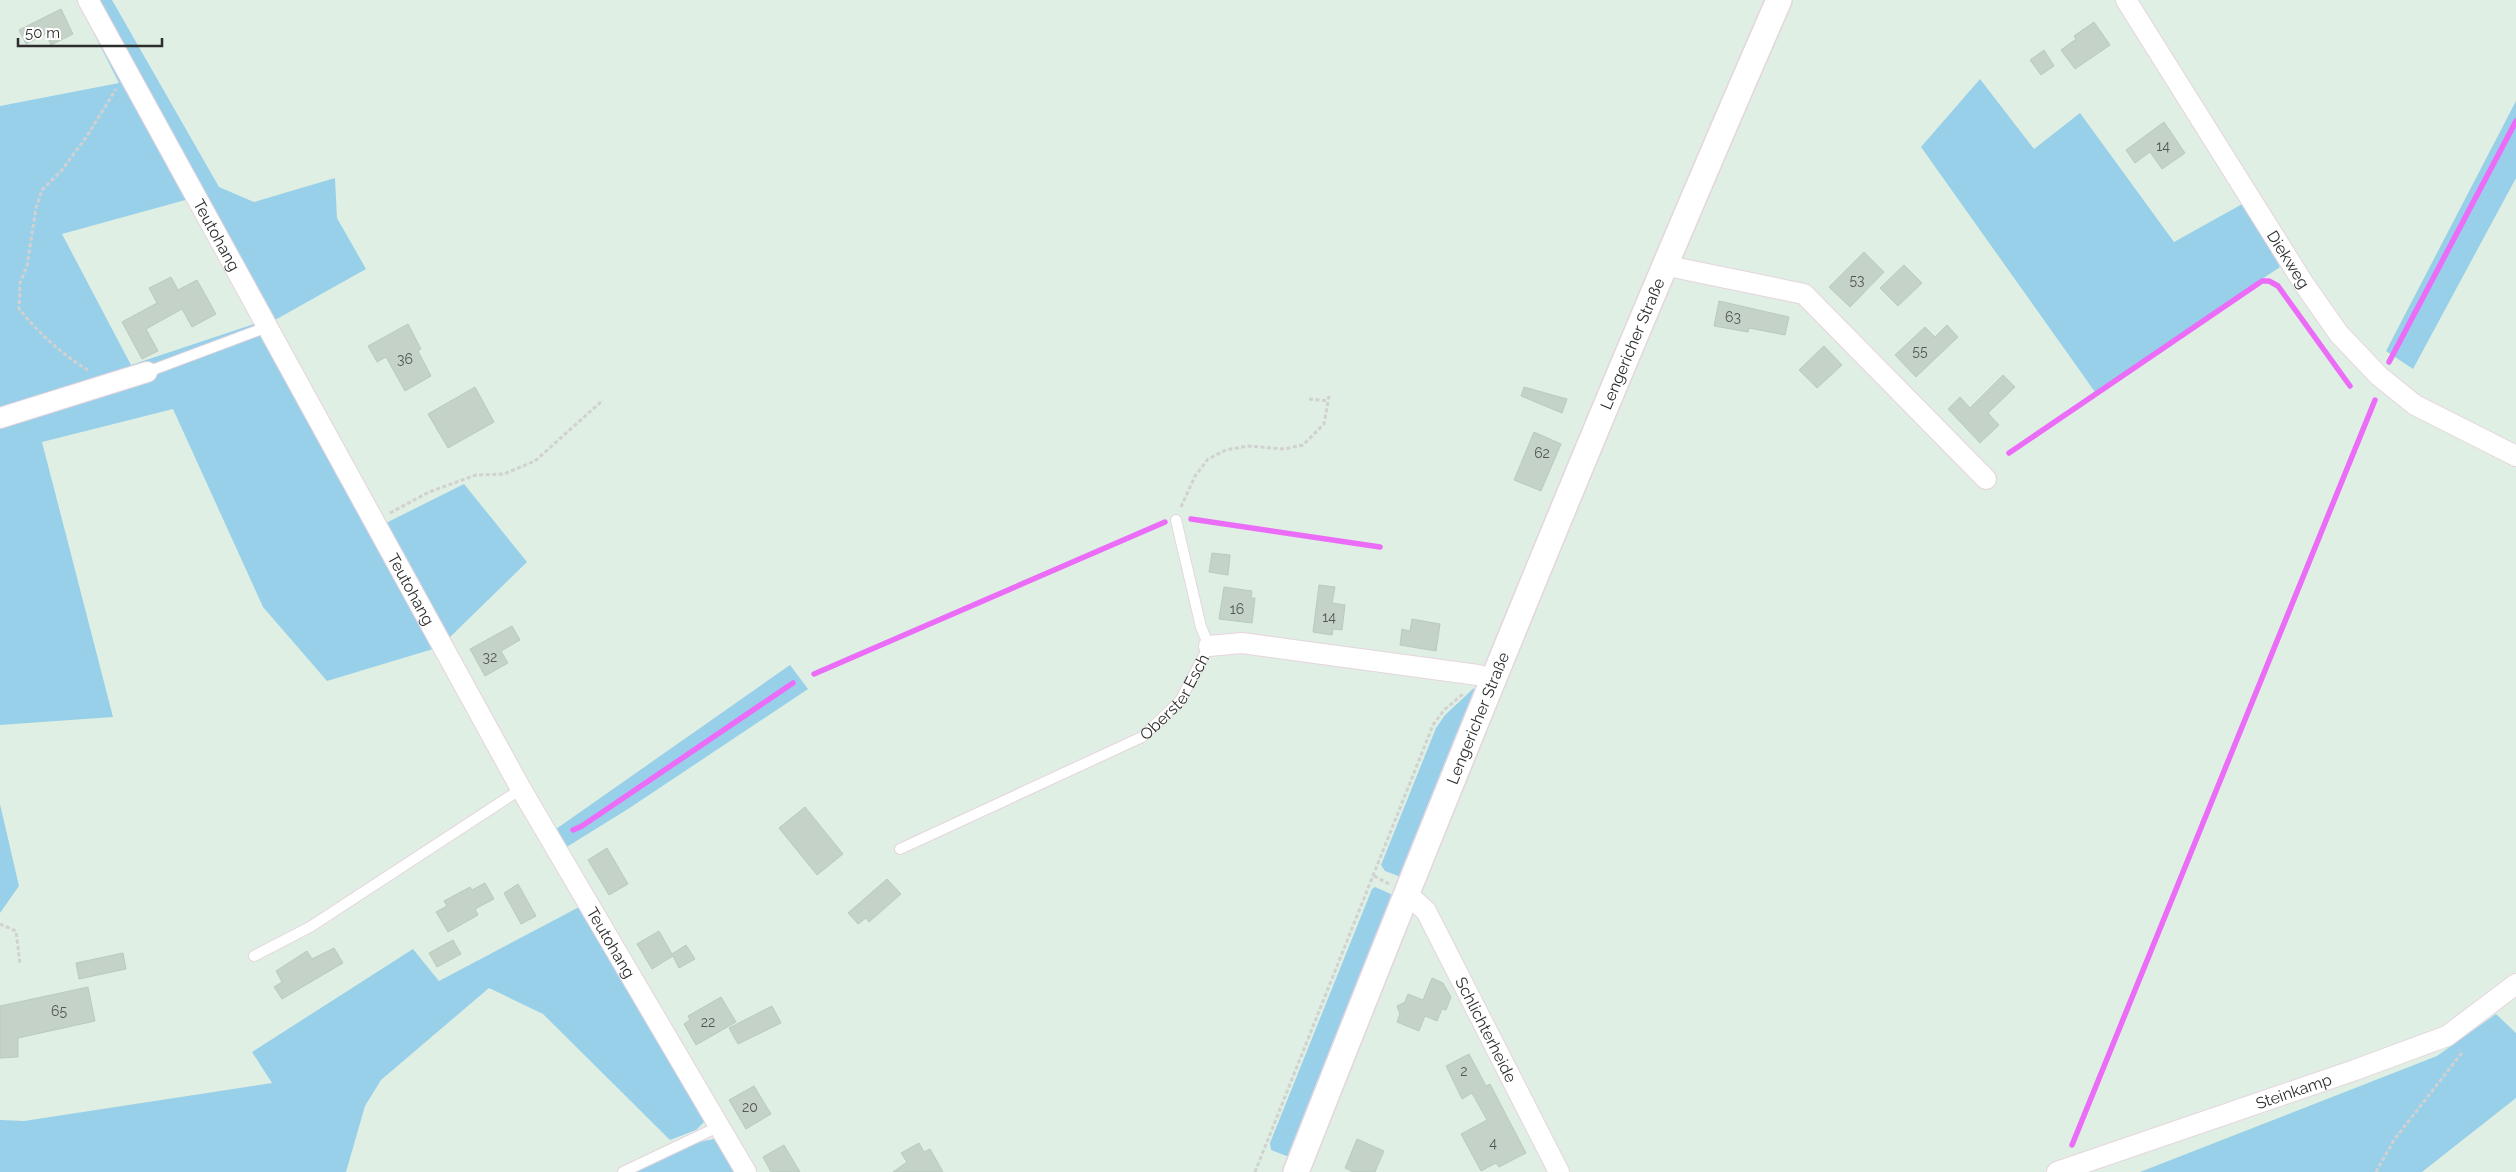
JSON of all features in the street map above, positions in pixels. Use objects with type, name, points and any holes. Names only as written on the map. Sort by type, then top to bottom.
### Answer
[{"type":"street","name":"Teutohang","points":[[88,0],[520,789],[746,1172]]},
{"type":"street","name":"Lengericher Straße","points":[[1296,1172],[1492,679],[1663,265],[1779,0]]},
{"type":"street","name":"Diekweg","points":[[2126,0],[2299,276],[2339,334],[2379,376],[2415,405],[2516,456]]},
{"type":"street","name":"Lengericher Straße","points":[[1663,265],[1804,294],[1986,479]]},
{"type":"street","points":[[0,418],[147,372]]},
{"type":"street","name":"Oberster Esch","points":[[1209,646],[1242,643],[1478,675],[1492,679]]},
{"type":"street","name":"Schlichterheide","points":[[1406,893],[1426,911],[1559,1172]]},
{"type":"street","name":"Steinkamp","points":[[2057,1172],[2355,1070],[2446,1036],[2516,984]]},
{"type":"lane","points":[[147,372],[267,327]]},
{"type":"lane","points":[[1176,520],[1201,627],[1209,646]]},
{"type":"lane","name":"Oberster Esch","points":[[900,849],[1142,737],[1180,702],[1209,646]]},
{"type":"lane","points":[[254,956],[310,927],[520,789]]},
{"type":"lane","points":[[623,1172],[720,1126]]},
{"type":"path","points":[[111,383],[71,360],[39,332],[19,309],[20,283],[27,266],[36,208],[42,190],[62,170],[102,115],[126,71]]},
{"type":"path","points":[[1176,520],[1195,476],[1208,458],[1226,450],[1241,447],[1284,449],[1304,445],[1324,424],[1329,396]]},
{"type":"path","points":[[1309,399],[1328,402]]},
{"type":"path","points":[[374,522],[429,492],[476,475],[504,474],[528,464],[603,400]]},
{"type":"path","points":[[0,924],[16,931],[20,963]]},
{"type":"path","points":[[2376,1172],[2394,1140],[2461,1054],[2453,1031]]},
{"type":"shaded area","points":[[77,0],[112,0],[219,187],[254,202],[335,178],[337,218],[366,269],[275,320],[384,524],[464,484],[527,562],[445,642],[433,649],[327,681],[263,607],[173,409],[42,442],[113,717],[0,725],[0,106],[119,83]],"holes":[[[189,199],[254,324],[131,365],[62,234]]]},
{"type":"shaded area","points":[[1980,79],[2034,149],[2080,113],[2174,242],[2244,203],[2280,267],[2095,392],[1921,147]]},
{"type":"shaded area","points":[[2516,101],[2516,178],[2413,369],[2386,351]]},
{"type":"shaded area","points":[[790,665],[808,689],[628,809],[565,848],[556,829]]},
{"type":"shaded area","points":[[1474,688],[1477,693],[1401,877],[1385,871],[1381,865],[1436,728],[1445,715]]},
{"type":"shaded area","points":[[0,804],[19,886],[0,913]]},
{"type":"shaded area","points":[[1375,887],[1393,895],[1292,1158],[1271,1150],[1270,1143],[1372,889]]},
{"type":"shaded area","points":[[581,906],[707,1119],[696,1130],[670,1140],[543,1014],[489,988],[381,1080],[365,1106],[346,1172],[0,1172],[0,1120],[24,1121],[272,1083],[252,1052],[413,949],[439,981]]},
{"type":"shaded area","points":[[2496,1014],[2516,1033],[2516,1098],[2422,1172],[2140,1172],[2437,1056]]},
{"type":"shaded area","points":[[719,1138],[739,1172],[634,1172],[699,1142]]},
{"type":"building","points":[[61,9],[73,34],[51,45],[46,34],[26,44],[19,30]]},
{"type":"building","points":[[2094,22],[2110,45],[2075,69],[2061,50],[2076,39],[2074,36]]},
{"type":"building","points":[[2044,50],[2054,66],[2041,75],[2030,60]]},
{"type":"building","points":[[2164,122],[2185,153],[2162,169],[2150,152],[2135,163],[2126,150]]},
{"type":"building","points":[[1864,252],[1884,272],[1850,307],[1829,287]]},
{"type":"building","points":[[1904,265],[1922,283],[1898,306],[1880,288]]},
{"type":"building","points":[[171,277],[178,290],[197,280],[216,314],[192,327],[182,309],[146,329],[158,351],[142,359],[122,322],[157,303],[149,288]]},
{"type":"building","points":[[1719,301],[1789,317],[1785,335],[1749,328],[1748,332],[1714,326]]},
{"type":"building","points":[[408,324],[421,349],[418,351],[431,376],[405,391],[386,357],[377,362],[368,346]]},
{"type":"building","points":[[1947,325],[1958,337],[1916,377],[1895,355],[1925,327],[1935,337]]},
{"type":"building","points":[[1824,346],[1842,365],[1817,388],[1799,370]]},
{"type":"building","points":[[2003,375],[2015,387],[1988,413],[1999,425],[1980,443],[1948,409],[1960,397],[1970,408]]},
{"type":"building","points":[[475,387],[494,422],[448,448],[428,414]]},
{"type":"building","points":[[1524,387],[1567,399],[1562,413],[1521,396]]},
{"type":"building","points":[[1534,432],[1561,444],[1541,491],[1514,480]]},
{"type":"building","points":[[1212,553],[1230,555],[1228,575],[1209,572]]},
{"type":"building","points":[[1319,585],[1335,587],[1332,603],[1345,605],[1342,630],[1333,629],[1332,635],[1313,632]]},
{"type":"building","points":[[1224,587],[1252,591],[1251,598],[1255,598],[1252,623],[1219,619]]},
{"type":"building","points":[[1412,619],[1440,624],[1436,651],[1400,645],[1402,629],[1410,631]]},
{"type":"building","points":[[512,626],[520,640],[501,651],[508,663],[485,676],[470,649]]},
{"type":"building","points":[[805,807],[843,854],[817,875],[779,828]]},
{"type":"building","points":[[607,848],[628,884],[609,895],[588,860]]},
{"type":"building","points":[[887,879],[901,894],[869,922],[866,918],[858,924],[848,913]]},
{"type":"building","points":[[485,883],[494,899],[475,909],[478,915],[448,932],[436,912],[447,906],[444,901],[470,887],[472,890]]},
{"type":"building","points":[[518,884],[536,916],[521,924],[504,893]]},
{"type":"building","points":[[659,931],[672,954],[686,945],[695,959],[679,968],[673,956],[652,969],[637,944]]},
{"type":"building","points":[[453,940],[461,954],[437,967],[429,953]]},
{"type":"building","points":[[334,948],[343,963],[282,999],[274,987],[282,982],[276,971],[307,951],[312,959]]},
{"type":"building","points":[[123,953],[126,969],[79,979],[76,963]]},
{"type":"building","points":[[1432,978],[1443,983],[1451,997],[1446,1010],[1442,1009],[1437,1021],[1425,1016],[1419,1031],[1397,1022],[1400,1014],[1397,1006],[1405,1002],[1408,994],[1423,1000]]},
{"type":"building","points":[[88,987],[95,1021],[18,1038],[18,1057],[0,1058],[0,1006]]},
{"type":"building","points":[[721,997],[736,1022],[696,1045],[684,1024],[690,1020],[688,1016]]},
{"type":"building","points":[[772,1006],[781,1023],[738,1044],[729,1028]]},
{"type":"building","points":[[1469,1054],[1486,1086],[1490,1084],[1526,1153],[1499,1167],[1496,1163],[1481,1171],[1461,1134],[1487,1120],[1472,1093],[1462,1099],[1446,1066]]},
{"type":"building","points":[[754,1086],[771,1114],[746,1129],[729,1100]]},
{"type":"building","points":[[1357,1139],[1384,1151],[1375,1172],[1353,1172],[1345,1168]]},
{"type":"building","points":[[919,1143],[924,1152],[930,1149],[943,1172],[893,1172],[907,1162],[901,1153]]},
{"type":"building","points":[[784,1145],[800,1172],[771,1172],[763,1157]]},
{"type":"waterway","points":[[2389,362],[2516,121]]},
{"type":"waterway","points":[[2009,453],[2262,281],[2269,281],[2278,286],[2350,386]]},
{"type":"waterway","points":[[2072,1145],[2375,400]]},
{"type":"waterway","points":[[1191,519],[1380,547]]},
{"type":"waterway","points":[[814,674],[1165,522]]},
{"type":"waterway","points":[[573,830],[582,826],[793,683]]}]
